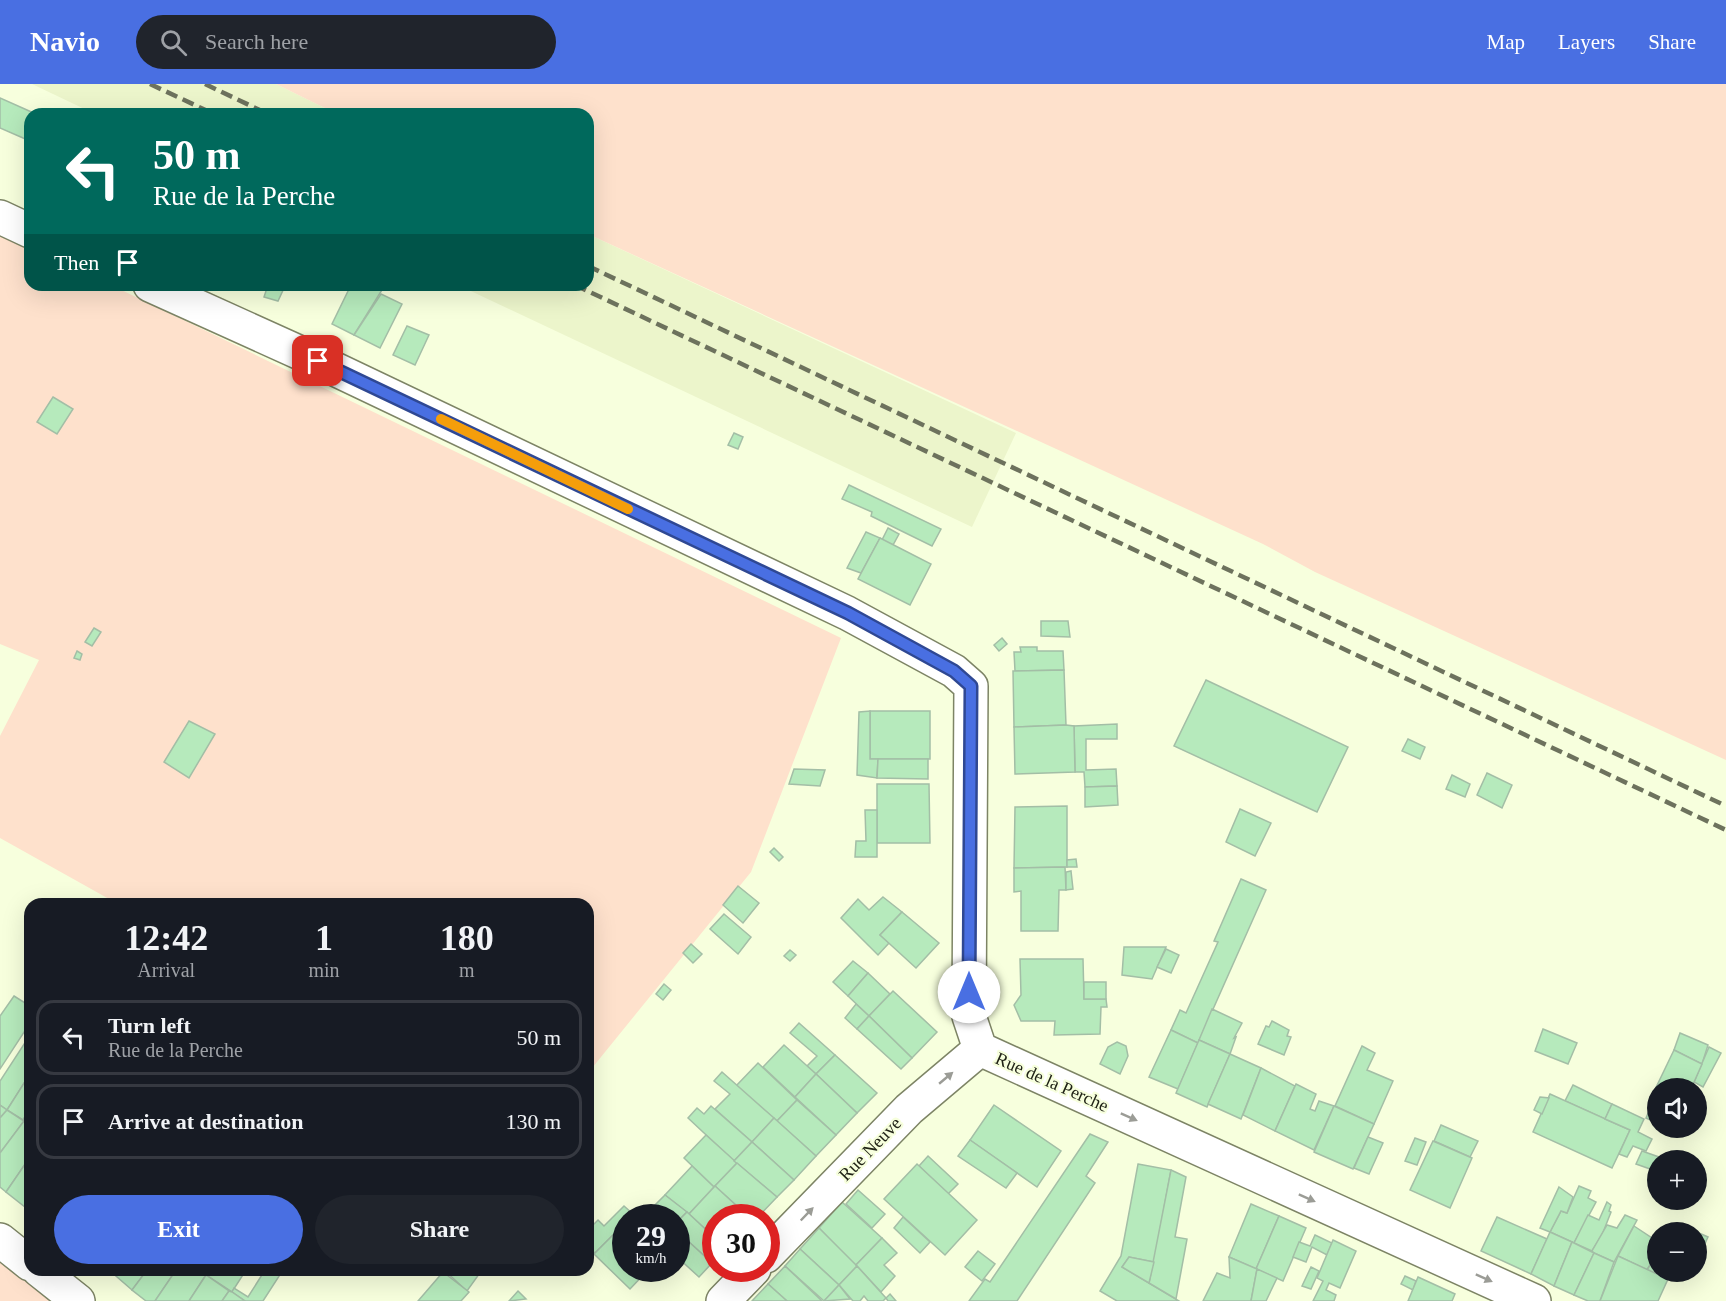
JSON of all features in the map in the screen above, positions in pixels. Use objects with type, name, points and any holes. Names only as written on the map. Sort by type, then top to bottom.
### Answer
[{"type":"street","points":[[0,217],[24,228]]},
{"type":"street","name":"Rue de la Perche","points":[[163,291],[318,361],[848,613],[954,671],[971,686],[969,1016],[980,1049],[1534,1301]]},
{"type":"street","name":"Rue Neuve","points":[[780,1242],[909,1109],[980,1049]]},
{"type":"street","points":[[0,1240],[24,1259]]},
{"type":"street","points":[[47,1276],[78,1301]]},
{"type":"street","points":[[723,1301],[741,1282]]},
{"type":"shaded area","points":[[32,84],[276,84],[325,108],[82,108]]},
{"type":"shaded area","points":[[276,84],[1726,84],[1726,760],[1315,572],[1263,544],[594,237],[594,108],[325,108]]},
{"type":"shaded area","points":[[0,232],[24,243],[24,291],[123,291],[841,638],[751,872],[594,1066],[594,898],[107,898],[0,838],[0,736],[39,660],[0,644]]},
{"type":"shaded area","points":[[594,237],[1016,433],[972,527],[471,291],[594,291]]},
{"type":"shaded area","points":[[0,1257],[56,1301],[0,1301]]},
{"type":"building","points":[[0,98],[24,109],[24,138],[0,128]]},
{"type":"building","points":[[266,291],[283,291],[278,301],[264,297]]},
{"type":"building","points":[[348,291],[381,291],[354,335],[332,324]]},
{"type":"building","points":[[381,294],[402,304],[380,348],[354,335]]},
{"type":"building","points":[[407,326],[429,335],[415,365],[393,355]]},
{"type":"building","points":[[53,397],[73,409],[57,434],[37,422]]},
{"type":"building","points":[[734,433],[743,437],[738,449],[728,445]]},
{"type":"building","points":[[849,485],[941,529],[932,546],[871,516],[872,512],[842,499]]},
{"type":"building","points":[[888,528],[899,534],[893,545],[882,540]]},
{"type":"building","points":[[866,532],[880,538],[861,573],[847,568]]},
{"type":"building","points":[[880,538],[931,564],[910,605],[858,579]]},
{"type":"building","points":[[1041,621],[1068,621],[1070,637],[1041,636]]},
{"type":"building","points":[[94,628],[101,632],[92,646],[85,642]]},
{"type":"building","points":[[1002,638],[1007,644],[999,651],[994,645]]},
{"type":"building","points":[[1020,647],[1037,647],[1037,651],[1063,651],[1064,670],[1015,671],[1014,652],[1021,652]]},
{"type":"building","points":[[77,651],[82,654],[80,660],[74,658]]},
{"type":"building","points":[[1064,670],[1066,725],[1014,727],[1013,671]]},
{"type":"building","points":[[1206,680],[1348,747],[1317,812],[1174,746]]},
{"type":"building","points":[[870,711],[930,711],[930,759],[870,759]]},
{"type":"building","points":[[870,711],[870,759],[878,759],[877,778],[857,775],[859,712]]},
{"type":"building","points":[[189,721],[215,734],[189,778],[164,762]]},
{"type":"building","points":[[1117,724],[1117,739],[1086,739],[1086,770],[1116,769],[1117,786],[1085,787],[1084,772],[1075,772],[1074,726]]},
{"type":"building","points":[[1074,726],[1075,772],[1015,774],[1014,727]]},
{"type":"building","points":[[1408,739],[1425,747],[1420,759],[1402,751]]},
{"type":"building","points":[[878,759],[928,759],[928,779],[877,778]]},
{"type":"building","points":[[794,769],[825,770],[820,786],[789,784]]},
{"type":"building","points":[[1487,773],[1512,785],[1502,808],[1477,795]]},
{"type":"building","points":[[1452,775],[1470,784],[1465,797],[1446,789]]},
{"type":"building","points":[[877,784],[929,784],[930,843],[877,843]]},
{"type":"building","points":[[1117,786],[1118,805],[1085,807],[1085,787]]},
{"type":"building","points":[[1067,806],[1067,867],[1014,868],[1015,807]]},
{"type":"building","points":[[1240,809],[1271,823],[1255,856],[1226,842]]},
{"type":"building","points":[[865,810],[877,810],[877,857],[855,857],[856,841],[866,841]]},
{"type":"building","points":[[774,848],[783,857],[779,861],[770,852]]},
{"type":"building","points":[[1076,859],[1077,867],[1067,867],[1067,860]]},
{"type":"building","points":[[1065,867],[1066,890],[1059,890],[1058,931],[1021,931],[1021,891],[1014,892],[1014,868]]},
{"type":"building","points":[[1071,871],[1073,889],[1066,890],[1066,872]]},
{"type":"building","points":[[1241,879],[1266,890],[1198,1043],[1171,1030],[1180,1010],[1186,1013],[1218,942],[1214,941]]},
{"type":"building","points":[[738,886],[759,903],[743,923],[723,905]]},
{"type":"building","points":[[883,897],[902,912],[880,935],[889,943],[878,955],[841,918],[858,899],[869,910]]},
{"type":"building","points":[[902,912],[939,943],[916,968],[880,935]]},
{"type":"building","points":[[724,914],[751,937],[738,954],[710,929]]},
{"type":"building","points":[[691,944],[702,954],[693,963],[683,953]]},
{"type":"building","points":[[1124,947],[1166,947],[1152,979],[1122,975]]},
{"type":"building","points":[[1166,949],[1179,955],[1171,973],[1157,967]]},
{"type":"building","points":[[790,950],[796,955],[790,961],[784,956]]},
{"type":"building","points":[[1020,959],[1083,959],[1084,999],[1106,999],[1107,1007],[1101,1007],[1100,1034],[1054,1035],[1055,1021],[1021,1021],[1014,1005],[1021,995]]},
{"type":"building","points":[[853,961],[868,973],[848,996],[833,982]]},
{"type":"building","points":[[868,973],[890,994],[869,1016],[848,996]]},
{"type":"building","points":[[1084,982],[1106,982],[1106,999],[1084,999]]},
{"type":"building","points":[[664,984],[671,990],[663,1000],[656,994]]},
{"type":"building","points":[[893,991],[937,1032],[912,1058],[869,1016]]},
{"type":"building","points":[[14,996],[24,1002],[24,1032],[0,1069],[0,1016]]},
{"type":"building","points":[[856,1004],[869,1016],[857,1029],[845,1018]]},
{"type":"building","points":[[1212,1009],[1242,1023],[1234,1038],[1236,1037],[1230,1054],[1199,1040]]},
{"type":"building","points":[[869,1016],[912,1058],[901,1069],[857,1029]]},
{"type":"building","points":[[1272,1021],[1289,1030],[1287,1036],[1291,1037],[1284,1055],[1258,1044],[1266,1026],[1269,1027]]},
{"type":"building","points":[[799,1023],[835,1055],[816,1074],[807,1066],[817,1056],[790,1033]]},
{"type":"building","points":[[1543,1029],[1577,1043],[1568,1064],[1535,1051]]},
{"type":"building","points":[[1171,1030],[1198,1043],[1178,1089],[1149,1077]]},
{"type":"building","points":[[1680,1033],[1708,1045],[1702,1064],[1674,1050]]},
{"type":"building","points":[[1199,1040],[1230,1054],[1207,1107],[1176,1093]]},
{"type":"building","points":[[1117,1042],[1126,1046],[1128,1056],[1120,1074],[1100,1064],[1108,1047]]},
{"type":"building","points":[[24,1044],[24,1083],[7,1110],[0,1105],[0,1081]]},
{"type":"building","points":[[784,1045],[816,1074],[795,1097],[763,1067]]},
{"type":"building","points":[[1362,1046],[1375,1053],[1367,1070],[1393,1081],[1374,1124],[1335,1106]]},
{"type":"building","points":[[1709,1047],[1721,1053],[1707,1079],[1696,1078]]},
{"type":"building","points":[[1674,1050],[1702,1064],[1696,1078],[1661,1078]]},
{"type":"building","points":[[1230,1054],[1261,1068],[1241,1119],[1208,1104]]},
{"type":"building","points":[[835,1055],[877,1093],[857,1113],[816,1074]]},
{"type":"building","points":[[758,1063],[797,1100],[777,1121],[736,1086]]},
{"type":"building","points":[[1261,1068],[1295,1086],[1275,1131],[1243,1115]]},
{"type":"building","points":[[722,1072],[774,1118],[752,1142],[715,1109],[730,1094],[714,1081]]},
{"type":"building","points":[[816,1074],[857,1113],[836,1135],[795,1097]]},
{"type":"building","points":[[24,1083],[24,1118],[23,1120],[7,1110]]},
{"type":"building","points":[[1296,1084],[1316,1094],[1310,1109],[1315,1111],[1319,1101],[1334,1106],[1314,1150],[1275,1131]]},
{"type":"building","points":[[1573,1085],[1612,1104],[1605,1119],[1565,1101]]},
{"type":"building","points":[[1550,1094],[1630,1130],[1612,1168],[1533,1132]]},
{"type":"building","points":[[1540,1097],[1549,1098],[1542,1114],[1534,1110]]},
{"type":"building","points":[[797,1100],[836,1135],[816,1156],[777,1121]]},
{"type":"building","points":[[1612,1104],[1644,1119],[1638,1132],[1652,1139],[1646,1151],[1633,1146],[1627,1157],[1619,1154],[1630,1130],[1605,1119]]},
{"type":"building","points":[[0,1105],[7,1110],[0,1118]]},
{"type":"building","points":[[994,1105],[1061,1151],[1037,1187],[970,1140]]},
{"type":"building","points":[[711,1106],[752,1142],[734,1161],[688,1118],[697,1108],[704,1114]]},
{"type":"building","points":[[1334,1106],[1374,1124],[1353,1169],[1314,1152]]},
{"type":"building","points":[[7,1110],[24,1121],[0,1153],[0,1118]]},
{"type":"building","points":[[774,1118],[816,1156],[794,1180],[752,1142]]},
{"type":"building","points":[[24,1121],[24,1166],[6,1192],[0,1187],[0,1153]]},
{"type":"building","points":[[1441,1125],[1478,1141],[1470,1157],[1434,1141]]},
{"type":"building","points":[[1090,1134],[1108,1142],[1086,1176],[1095,1183],[1017,1301],[969,1301],[985,1279],[990,1282]]},
{"type":"building","points":[[706,1135],[737,1163],[714,1187],[684,1158]]},
{"type":"building","points":[[1368,1137],[1383,1143],[1369,1174],[1354,1168]]},
{"type":"building","points":[[1415,1138],[1426,1142],[1417,1165],[1405,1161]]},
{"type":"building","points":[[970,1140],[1017,1173],[1006,1188],[958,1156]]},
{"type":"building","points":[[1433,1141],[1472,1158],[1450,1208],[1410,1190]]},
{"type":"building","points":[[752,1142],[794,1180],[777,1197],[734,1161]]},
{"type":"building","points":[[1642,1151],[1647,1153],[1647,1168],[1636,1164]]},
{"type":"building","points":[[928,1156],[958,1184],[948,1194],[919,1166]]},
{"type":"building","points":[[737,1163],[777,1197],[770,1204],[735,1204],[715,1186]]},
{"type":"building","points":[[917,1164],[977,1220],[945,1255],[884,1199]]},
{"type":"building","points":[[1138,1164],[1171,1170],[1154,1262],[1129,1257],[1122,1267],[1179,1301],[1117,1301],[1100,1291],[1121,1256]]},
{"type":"building","points":[[24,1166],[24,1206],[6,1192]]},
{"type":"building","points":[[692,1166],[714,1187],[690,1213],[690,1204],[676,1204],[665,1195]]},
{"type":"building","points":[[1171,1170],[1186,1177],[1175,1237],[1187,1239],[1176,1299],[1149,1283]]},
{"type":"building","points":[[715,1186],[735,1204],[702,1204],[702,1226],[690,1213]]},
{"type":"building","points":[[1579,1186],[1591,1191],[1588,1198],[1596,1202],[1574,1243],[1550,1232],[1561,1211],[1567,1213]]},
{"type":"building","points":[[1559,1187],[1573,1197],[1567,1213],[1561,1211],[1550,1232],[1540,1228]]},
{"type":"building","points":[[858,1190],[885,1214],[872,1228],[846,1204]]},
{"type":"building","points":[[665,1195],[677,1204],[656,1204]]},
{"type":"building","points":[[842,1202],[882,1238],[855,1266],[819,1228]]},
{"type":"building","points":[[1607,1202],[1611,1205],[1609,1211],[1611,1212],[1602,1235],[1592,1251],[1574,1243],[1588,1215],[1599,1220]]},
{"type":"building","points":[[1251,1204],[1279,1216],[1256,1269],[1229,1257]]},
{"type":"building","points":[[690,1215],[702,1226],[702,1254],[690,1243]]},
{"type":"building","points":[[1625,1215],[1637,1220],[1614,1262],[1594,1253],[1592,1251],[1607,1225],[1617,1228]]},
{"type":"building","points":[[1279,1216],[1306,1228],[1283,1281],[1256,1269]]},
{"type":"building","points":[[903,1217],[930,1242],[920,1253],[894,1228]]},
{"type":"building","points":[[1497,1217],[1547,1239],[1531,1274],[1481,1251]]},
{"type":"building","points":[[612,1218],[612,1236],[595,1253],[594,1224],[598,1220],[604,1226]]},
{"type":"building","points":[[1634,1226],[1647,1235],[1647,1270],[1618,1256]]},
{"type":"building","points":[[819,1228],[857,1266],[839,1285],[800,1249]]},
{"type":"building","points":[[1550,1232],[1572,1242],[1554,1286],[1531,1274]]},
{"type":"building","points":[[1315,1235],[1332,1243],[1327,1255],[1312,1247],[1306,1262],[1293,1257],[1299,1242],[1310,1246]]},
{"type":"building","points":[[612,1236],[612,1272],[594,1254]]},
{"type":"building","points":[[882,1238],[897,1253],[884,1265],[895,1276],[881,1292],[856,1265]]},
{"type":"building","points":[[1333,1240],[1356,1251],[1340,1288],[1329,1283],[1326,1290],[1336,1295],[1334,1301],[1313,1301],[1323,1281],[1317,1278]]},
{"type":"building","points":[[1572,1242],[1594,1253],[1574,1295],[1554,1286]]},
{"type":"building","points":[[690,1243],[702,1254],[702,1274],[699,1277],[690,1269]]},
{"type":"building","points":[[800,1249],[839,1285],[824,1301],[785,1266]]},
{"type":"building","points":[[978,1251],[995,1264],[982,1281],[965,1267]]},
{"type":"building","points":[[1594,1253],[1614,1262],[1600,1301],[1588,1301],[1574,1295]]},
{"type":"building","points":[[1618,1256],[1647,1269],[1647,1282],[1667,1282],[1658,1301],[1600,1301]]},
{"type":"building","points":[[1129,1257],[1154,1262],[1149,1283],[1122,1267]]},
{"type":"building","points":[[1229,1257],[1257,1269],[1251,1301],[1203,1301],[1217,1273],[1230,1278]]},
{"type":"building","points":[[785,1266],[822,1301],[787,1301],[768,1284],[780,1282],[780,1271]]},
{"type":"building","points":[[857,1266],[886,1298],[883,1301],[868,1301],[864,1296],[860,1301],[853,1301],[839,1285]]},
{"type":"building","points":[[1311,1267],[1319,1271],[1311,1289],[1302,1286]]},
{"type":"building","points":[[1257,1269],[1277,1278],[1266,1301],[1251,1301]]},
{"type":"building","points":[[116,1276],[142,1276],[132,1290]]},
{"type":"building","points":[[142,1276],[172,1276],[155,1301],[146,1301],[132,1290]]},
{"type":"building","points":[[172,1276],[205,1276],[189,1301],[155,1301]]},
{"type":"building","points":[[205,1276],[229,1291],[222,1301],[189,1301]]},
{"type":"building","points":[[208,1276],[242,1276],[232,1292]]},
{"type":"building","points":[[261,1276],[279,1276],[263,1301],[245,1301],[232,1292],[234,1288],[248,1297]]},
{"type":"building","points":[[440,1276],[448,1276],[469,1292],[461,1301],[418,1301]]},
{"type":"building","points":[[451,1276],[478,1276],[467,1291]]},
{"type":"building","points":[[1405,1276],[1416,1281],[1413,1290],[1401,1284]]},
{"type":"building","points":[[1418,1277],[1455,1294],[1452,1301],[1408,1301]]},
{"type":"building","points":[[623,1282],[637,1282],[630,1289]]},
{"type":"building","points":[[768,1284],[787,1301],[752,1301]]},
{"type":"building","points":[[839,1285],[850,1299],[824,1301]]},
{"type":"building","points":[[229,1291],[232,1292],[245,1301],[222,1301]]},
{"type":"building","points":[[518,1291],[526,1299],[509,1301]]},
{"type":"building","points":[[890,1294],[896,1301],[888,1301],[886,1298]]},
{"type":"railway","points":[[150,84],[201,108]]},
{"type":"railway","points":[[205,84],[255,108]]},
{"type":"railway","points":[[594,269],[1726,806]]},
{"type":"railway","points":[[588,291],[1726,830]]},
{"type":"slow traffic","points":[[441,419],[628,509]]},
{"type":"route","points":[[318,361],[848,613],[954,671],[971,686],[969,992]]}]
